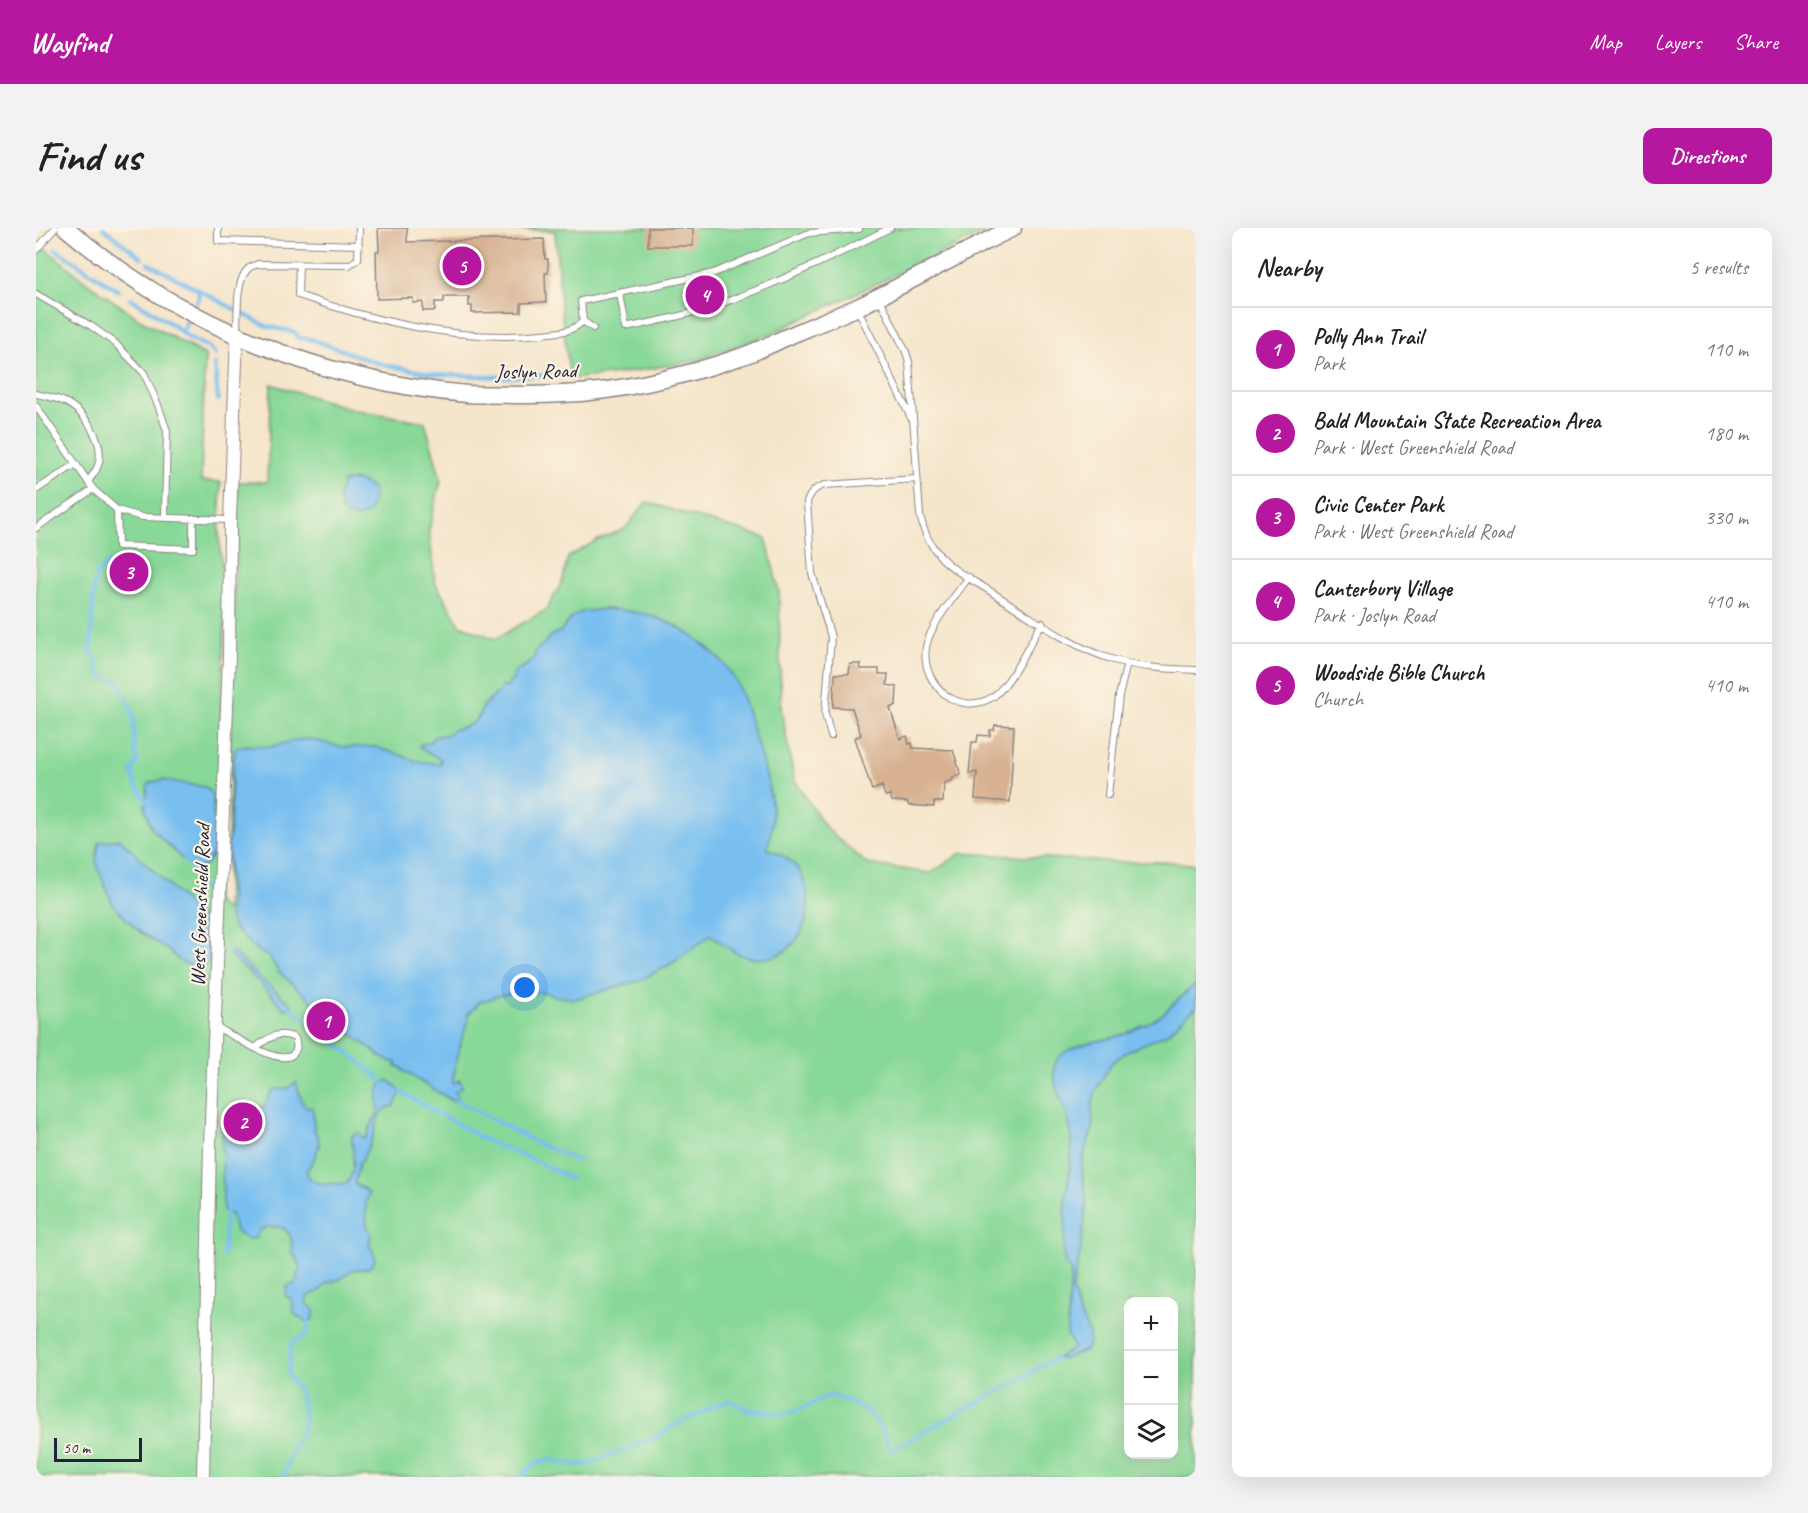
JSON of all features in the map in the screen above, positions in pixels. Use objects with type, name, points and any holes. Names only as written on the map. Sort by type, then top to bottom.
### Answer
[{"type":"street","name":"Joslyn Road","points":[[66,228],[119,269],[166,300],[237,335],[305,362],[402,385],[468,394],[546,395],[592,392],[690,372],[741,357],[857,307],[1013,228]]},
{"type":"street","name":"West Greenshield Road","points":[[203,1477],[210,1146],[228,668],[230,520],[237,335]]},
{"type":"lane","points":[[36,250],[55,228]]},
{"type":"lane","points":[[218,228],[218,242],[359,245]]},
{"type":"lane","points":[[237,335],[239,289],[242,277],[249,268],[258,264],[349,265],[358,259],[359,228]]},
{"type":"lane","points":[[620,294],[626,328],[718,304],[810,266],[890,228]]},
{"type":"lane","points":[[593,328],[583,321],[581,302],[714,273],[808,233],[859,229],[865,241]]},
{"type":"lane","points":[[298,264],[298,295],[334,308],[410,326],[472,334],[532,335],[575,329],[583,321]]},
{"type":"lane","points":[[36,294],[115,343],[144,373],[167,431],[165,517]]},
{"type":"lane","points":[[879,296],[908,357],[920,515],[926,535],[942,558],[1085,648],[1126,663],[1196,670]]},
{"type":"lane","points":[[857,307],[912,421]]},
{"type":"lane","points":[[36,394],[67,403],[87,422],[94,433],[99,443],[100,455],[97,469],[88,482]]},
{"type":"lane","points":[[36,406],[93,489],[117,510],[142,517],[230,520]]},
{"type":"lane","points":[[36,490],[76,464]]},
{"type":"lane","points":[[831,736],[825,714],[831,637],[812,573],[807,502],[811,493],[825,485],[917,479]]},
{"type":"lane","points":[[36,528],[93,489]]},
{"type":"lane","points":[[117,510],[118,546],[193,549],[193,518]]},
{"type":"lane","points":[[969,577],[928,639],[926,660],[929,674],[942,694],[951,699],[972,702],[984,701],[994,696],[1003,687],[1042,623]]},
{"type":"lane","points":[[1108,795],[1119,696],[1126,663]]},
{"type":"lane","points":[[215,1026],[264,1053],[283,1059],[290,1057],[297,1045],[295,1038],[277,1034],[255,1048]]},
{"type":"green space","points":[[463,228],[994,228],[766,336],[694,361],[618,374],[570,379],[555,231]]},
{"type":"green space","points":[[36,241],[89,284],[141,320],[205,355],[201,481],[221,482],[219,535],[225,610],[215,900],[226,911],[238,482],[267,482],[271,384],[351,409],[425,422],[441,480],[429,530],[435,582],[460,625],[495,639],[546,610],[562,582],[568,557],[598,540],[625,529],[646,502],[766,538],[779,592],[781,708],[794,779],[826,828],[867,864],[931,873],[961,853],[1118,862],[1174,862],[1196,865],[1196,1477],[36,1477]]},
{"type":"water","points":[[354,480],[371,487],[374,495],[369,513],[358,518],[348,516],[342,510],[338,497],[343,482]]},
{"type":"water","points":[[604,609],[643,614],[675,626],[711,651],[730,673],[742,697],[768,783],[772,829],[767,848],[788,859],[798,869],[805,884],[808,901],[807,917],[792,945],[780,954],[765,958],[742,956],[711,935],[671,964],[641,980],[575,999],[545,992],[517,993],[481,1001],[468,1014],[468,1022],[461,1041],[453,1078],[453,1083],[460,1080],[462,1087],[455,1092],[457,1098],[453,1101],[402,1070],[402,1067],[396,1067],[397,1062],[383,1058],[328,1016],[279,972],[269,956],[258,951],[232,927],[229,916],[228,840],[235,750],[237,747],[248,745],[269,747],[309,739],[342,747],[376,747],[417,761],[440,764],[441,759],[419,746],[429,743],[434,737],[448,734],[473,723],[480,715],[483,706],[500,691],[502,686],[506,688],[508,686],[515,671],[527,665],[534,658],[535,652],[553,634],[560,632],[572,617],[582,612]]},
{"type":"water","points":[[163,780],[205,787],[213,795],[214,852],[202,867],[195,868],[183,860],[152,829],[145,809],[148,785],[151,782]]},
{"type":"water","points":[[120,839],[210,928],[209,964],[201,968],[183,963],[141,933],[113,904],[96,862],[99,842]]},
{"type":"water","points":[[231,950],[293,1006],[292,1008],[285,1009],[231,957]]},
{"type":"water","points":[[1196,985],[1196,1007],[1166,1034],[1130,1050],[1112,1062],[1095,1092],[1092,1105],[1093,1128],[1082,1164],[1086,1209],[1072,1290],[1088,1331],[1089,1340],[1086,1350],[1064,1359],[1056,1359],[1074,1348],[1067,1334],[1071,1271],[1065,1264],[1063,1255],[1071,1131],[1055,1082],[1054,1066],[1057,1060],[1070,1049],[1117,1037],[1153,1021]]},
{"type":"water","points":[[388,1080],[401,1092],[394,1106],[384,1110],[378,1118],[372,1139],[359,1163],[355,1181],[355,1184],[369,1194],[366,1214],[367,1226],[371,1234],[369,1246],[374,1255],[374,1262],[369,1268],[352,1270],[341,1279],[327,1283],[319,1291],[308,1296],[306,1303],[314,1309],[314,1315],[312,1320],[304,1321],[294,1313],[292,1300],[286,1296],[287,1287],[297,1282],[297,1274],[301,1268],[292,1252],[292,1240],[289,1234],[282,1228],[268,1227],[260,1230],[256,1238],[247,1239],[235,1231],[231,1214],[223,1211],[222,1118],[236,1116],[255,1107],[263,1108],[273,1090],[288,1088],[296,1082],[302,1102],[305,1106],[313,1108],[314,1130],[318,1136],[319,1146],[306,1172],[313,1181],[318,1183],[347,1183],[354,1160],[352,1135],[359,1133],[366,1138],[378,1113],[380,1086]]},
{"type":"building","points":[[378,228],[407,228],[407,242],[544,239],[545,259],[548,259],[548,273],[545,273],[546,302],[521,303],[521,312],[472,313],[469,297],[444,297],[444,302],[435,302],[435,311],[423,311],[423,302],[413,303],[413,298],[377,299]]},
{"type":"building","points":[[648,228],[693,228],[693,246],[648,246]]},
{"type":"building","points":[[850,664],[861,664],[860,669],[879,669],[879,674],[888,674],[887,685],[897,687],[896,705],[890,708],[900,739],[907,736],[913,748],[953,750],[961,775],[944,783],[943,802],[934,802],[934,807],[908,805],[908,802],[892,801],[890,795],[885,796],[882,786],[872,790],[855,738],[861,735],[852,708],[833,707],[835,674],[849,674]]},
{"type":"building","points":[[995,725],[1014,726],[1010,802],[975,799],[977,772],[969,774],[972,742],[977,742],[978,735],[990,736],[990,730],[994,730]]},
{"type":"waterway","points":[[103,228],[142,258]]},
{"type":"waterway","points":[[55,249],[119,291]]},
{"type":"waterway","points":[[148,263],[266,326],[294,332],[298,338],[311,339],[380,364],[435,374],[505,377],[563,374]]},
{"type":"waterway","points":[[193,309],[199,296],[198,291]]},
{"type":"waterway","points":[[130,298],[189,338],[210,348],[215,355]]},
{"type":"waterway","points":[[182,331],[190,316]]},
{"type":"waterway","points":[[215,364],[218,400]]},
{"type":"waterway","points":[[108,563],[97,574],[94,586],[90,652],[97,659],[100,676],[119,682],[133,714],[135,754],[138,760],[132,771],[136,786],[148,803]]},
{"type":"waterway","points":[[185,859],[211,900]]},
{"type":"waterway","points":[[292,1008],[383,1083]]},
{"type":"waterway","points":[[401,1092],[489,1142],[538,1162],[571,1179]]},
{"type":"waterway","points":[[456,1100],[539,1144],[578,1161]]},
{"type":"waterway","points":[[223,1256],[226,1212]]},
{"type":"waterway","points":[[283,1477],[304,1422],[302,1400],[297,1388],[289,1378],[291,1344],[306,1333],[308,1321]]},
{"type":"waterway","points":[[522,1477],[531,1467],[547,1460],[571,1464],[591,1463],[657,1437],[675,1425],[728,1400],[746,1409],[781,1415],[796,1411],[831,1395],[855,1404],[872,1416],[891,1451],[1056,1359]]},
{"type":"place","name":"Woodside Bible Church","points":[[462,266]]},
{"type":"place","name":"Canterbury Village","points":[[705,295]]},
{"type":"place","name":"Civic Center Park","points":[[129,572]]},
{"type":"place","name":"Polly Ann Trail","points":[[326,1021]]},
{"type":"place","name":"Bald Mountain State Recreation Area","points":[[243,1122]]}]
